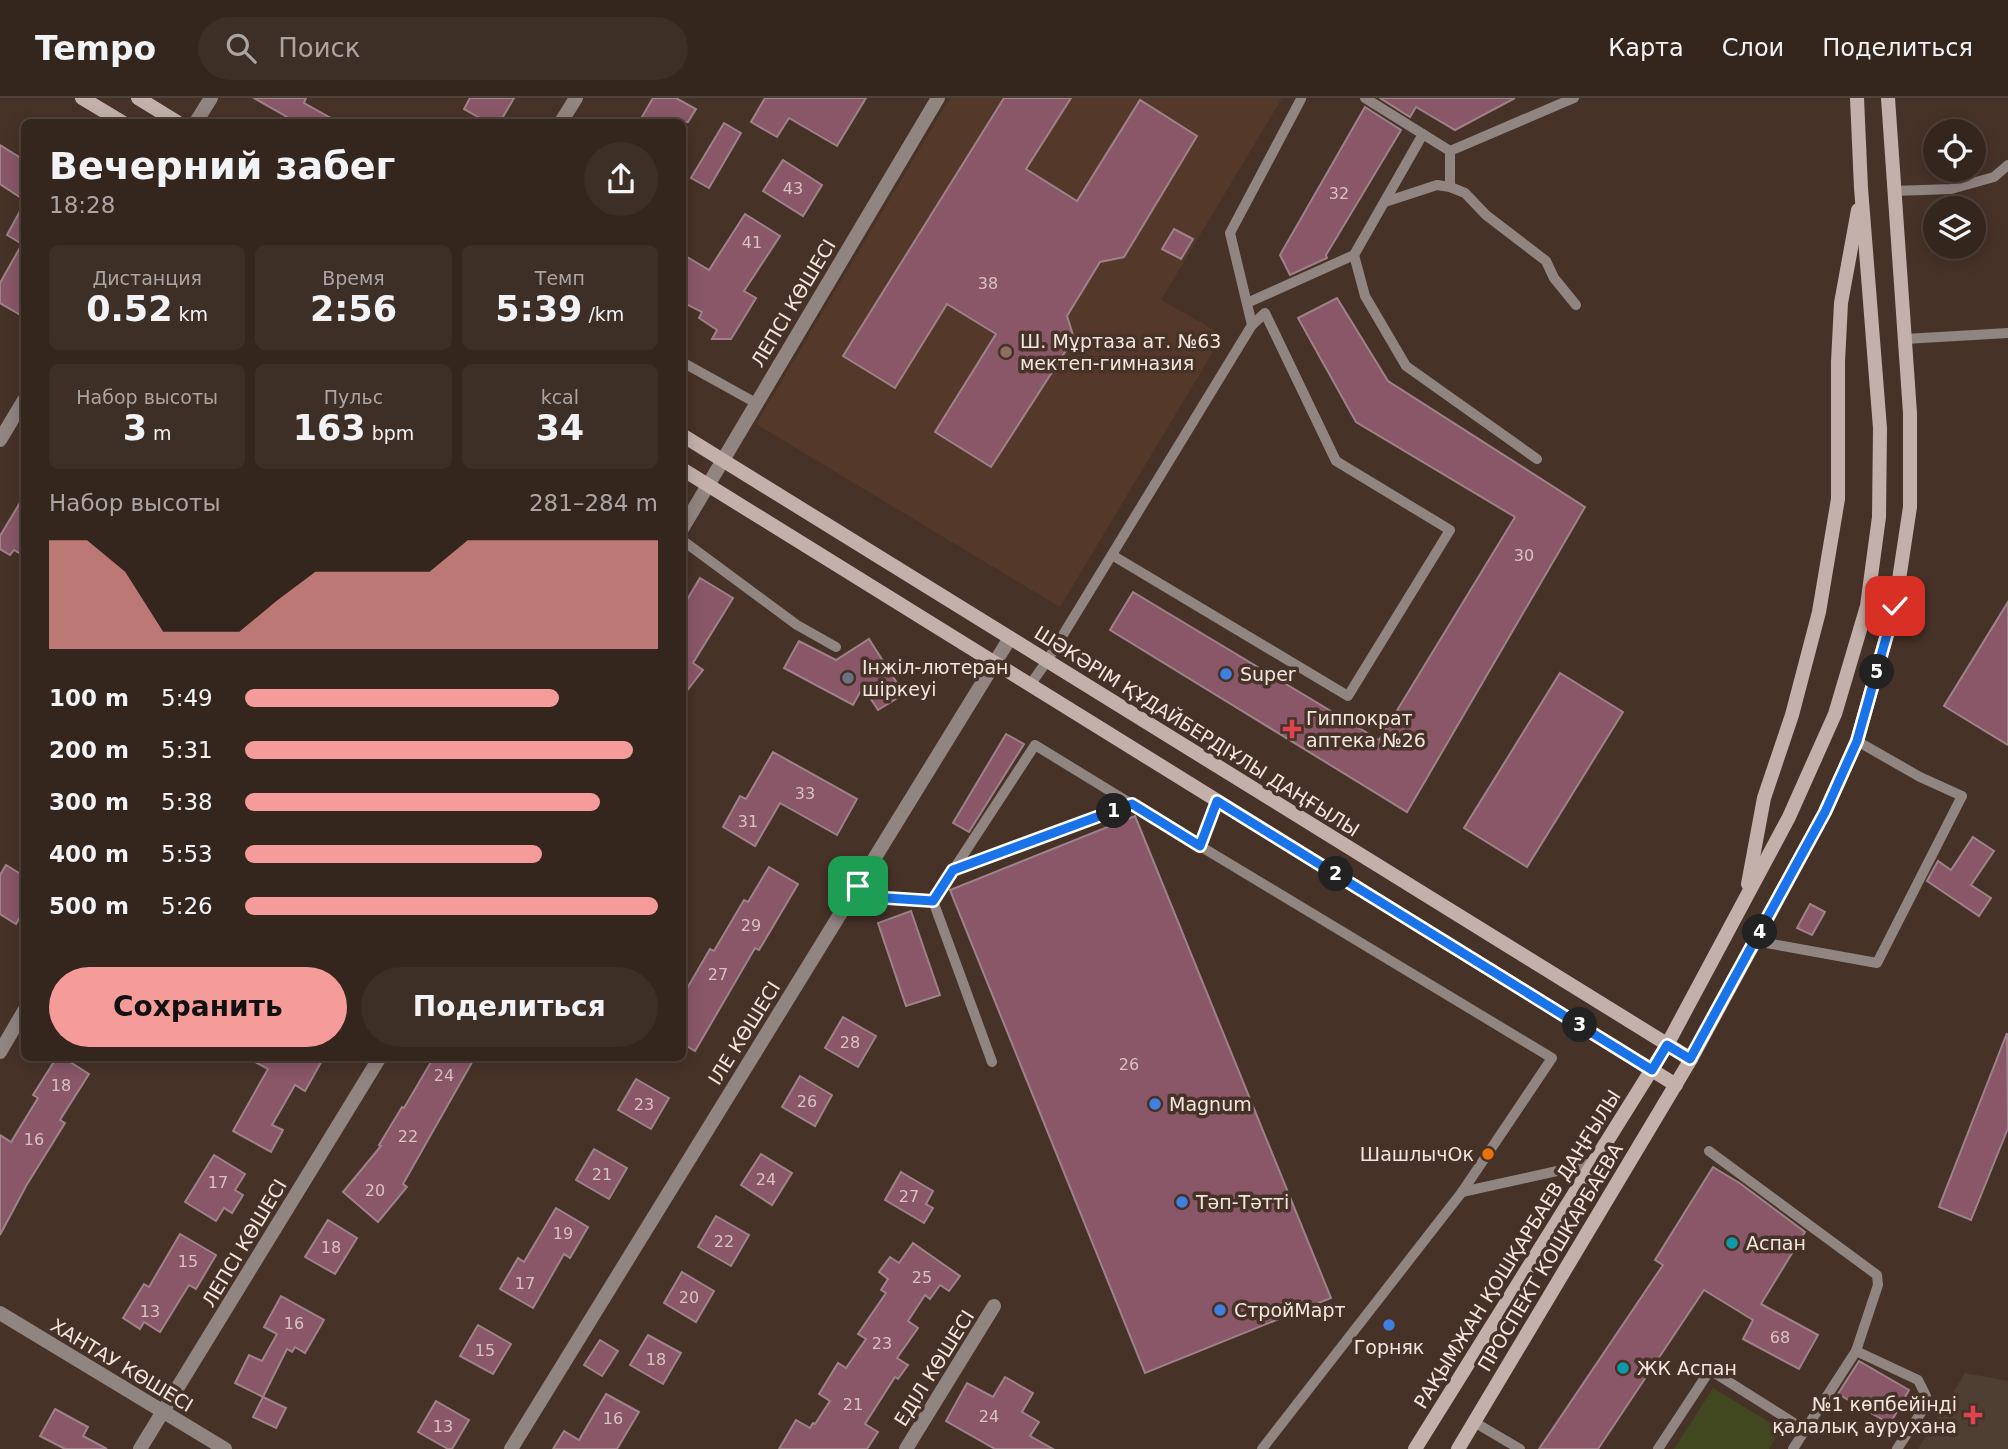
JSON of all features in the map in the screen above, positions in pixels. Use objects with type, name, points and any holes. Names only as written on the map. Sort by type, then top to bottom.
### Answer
[{"type":"main road","points":[[82,98],[117,119]]},
{"type":"main road","points":[[138,98],[172,119]]},
{"type":"main road","points":[[1667,1045],[1789,817],[1835,714],[1867,606],[1879,517],[1880,428],[1861,188],[1857,98]]},
{"type":"main road","points":[[1690,1059],[1825,812],[1857,741],[1895,606],[1910,508],[1910,412],[1888,98]]},
{"type":"main road","points":[[1745,900],[1764,798],[1791,715],[1819,612],[1838,499],[1841,303],[1861,188]]},
{"type":"main road","name":"ШӘКӘРІМ ҚҰДАЙБЕРДІҰЛЫ ДАҢҒЫЛЫ","points":[[686,438],[1690,1059]]},
{"type":"main road","points":[[686,472],[1676,1085]]},
{"type":"main road","name":"РАҚЫМЖАН ҚОШҚАРБАЕВ ДАҢҒЫЛЫ","points":[[1415,1449],[1667,1045]]},
{"type":"main road","name":"ПРОСПЕКТ КОШКАРБАЕВА","points":[[1458,1449],[1690,1059]]},
{"type":"street","points":[[198,119],[211,98]]},
{"type":"street","points":[[563,119],[576,98]]},
{"type":"street","name":"ЛЕПСІ КӨШЕСІ","points":[[686,522],[938,98]]},
{"type":"street","points":[[0,440],[21,405]]},
{"type":"street","name":"ІЛЕ КӨШЕСІ","points":[[511,1449],[1010,638]]},
{"type":"street","points":[[0,1052],[21,1016]]},
{"type":"street","name":"ЛЕПСІ КӨШЕСІ","points":[[140,1449],[378,1061]]},
{"type":"street","name":"ЕДІЛ КӨШЕСІ","points":[[906,1449],[994,1306]]},
{"type":"street","name":"ХАНТАУ КӨШЕСІ","points":[[0,1313],[225,1449]]},
{"type":"lane","points":[[1365,98],[1450,151]]},
{"type":"lane","points":[[1450,151],[1574,98]]},
{"type":"lane","points":[[1252,325],[1230,233],[1301,99]]},
{"type":"lane","points":[[1247,303],[1354,256],[1423,134]]},
{"type":"lane","points":[[1450,151],[1450,187]]},
{"type":"lane","points":[[1895,191],[1951,189],[1994,177],[2008,165]]},
{"type":"lane","points":[[1385,202],[1437,185],[1465,193],[1486,215],[1546,261],[1554,278],[1576,305]]},
{"type":"lane","points":[[1354,256],[1365,296],[1406,366],[1537,459]]},
{"type":"lane","points":[[1030,685],[1252,325],[1265,313],[1336,461],[1450,530],[1348,696],[1112,555]]},
{"type":"lane","points":[[1905,339],[2008,333]]},
{"type":"lane","points":[[686,364],[756,403]]},
{"type":"lane","points":[[686,543],[797,625],[836,647]]},
{"type":"lane","points":[[1755,941],[1877,963],[1962,796],[1920,777],[1857,741]]},
{"type":"lane","points":[[933,901],[1035,745],[1552,1058],[1462,1192],[1262,1449]]},
{"type":"lane","points":[[1200,846],[1217,801]]},
{"type":"lane","points":[[953,870],[1132,804]]},
{"type":"lane","points":[[858,886],[887,898],[933,901]]},
{"type":"lane","points":[[933,901],[992,1062]]},
{"type":"lane","points":[[1709,1151],[1877,1275],[1878,1285],[1856,1350],[1793,1449]]},
{"type":"lane","points":[[1462,1192],[1593,1163]]},
{"type":"lane","points":[[1856,1350],[1918,1380],[1926,1396],[1926,1405],[1896,1449]]},
{"type":"lane","points":[[1658,1449],[1710,1370],[1805,1430]]},
{"type":"lane","points":[[1474,1422],[1520,1449]]},
{"type":"shaded area","name":"Ш. Мұртаза ат. №63 мектеп-гимназия","points":[[950,98],[1282,98],[1161,300],[1223,335],[1060,607],[756,424]]},
{"type":"shaded area","name":"№1 көпбейінді қалалық аурухана","points":[[1965,1373],[2008,1381],[2008,1449],[1918,1449]]},
{"type":"green space","points":[[1713,1388],[1781,1429],[1769,1449],[1674,1449]]},
{"type":"building","points":[[254,98],[306,98],[304,103],[333,119],[291,119]]},
{"type":"building","points":[[470,98],[514,98],[502,119],[482,119],[464,109]]},
{"type":"building","points":[[653,98],[676,98],[696,109],[688,122],[686,119],[641,119]]},
{"type":"building","points":[[765,98],[866,98],[837,146],[789,118],[777,137],[751,122]]},
{"type":"building","points":[[1004,98],[1071,98],[1026,169],[1077,201],[1140,100],[1197,136],[1124,257],[1100,262],[1067,316],[1074,338],[991,467],[935,432],[996,334],[947,304],[895,388],[843,356]]},
{"type":"building","points":[[1380,98],[1515,98],[1455,130],[1416,107],[1410,117]]},
{"type":"building","points":[[1365,107],[1401,130],[1326,255],[1327,258],[1290,275],[1280,255]]},
{"type":"building","points":[[724,123],[741,133],[709,188],[691,178]]},
{"type":"building","points":[[0,145],[21,158],[21,198],[0,184]]},
{"type":"building","points":[[783,160],[822,185],[803,216],[763,191]]},
{"type":"building","points":[[21,209],[21,243],[7,235]]},
{"type":"building","points":[[745,214],[780,236],[744,291],[756,298],[731,339],[712,339],[717,330],[699,318],[702,312],[686,304],[686,256],[709,270]]},
{"type":"building","points":[[1174,229],[1193,239],[1181,259],[1162,249]]},
{"type":"building","points":[[21,246],[21,315],[0,303],[0,283]]},
{"type":"building","points":[[1337,298],[1388,381],[1585,507],[1407,812],[1110,630],[1133,592],[1379,740],[1515,517],[1356,422],[1298,318]]},
{"type":"building","points":[[21,501],[21,554],[14,550],[10,555],[0,549],[0,536]]},
{"type":"building","points":[[700,578],[733,598],[693,663],[703,670],[686,692],[686,601]]},
{"type":"building","points":[[2008,602],[2008,745],[1944,706]]},
{"type":"building","name":"Інжіл-лютеран шіркеуі","points":[[869,639],[904,694],[878,710],[863,687],[853,705],[784,668],[799,641],[836,660]]},
{"type":"building","points":[[1560,673],[1623,712],[1527,867],[1464,828]]},
{"type":"building","points":[[1006,734],[1024,744],[969,832],[953,823]]},
{"type":"building","points":[[773,752],[857,799],[837,835],[780,803],[755,846],[723,827],[740,796],[746,799]]},
{"type":"building","points":[[1135,816],[1331,1298],[1145,1373],[950,890]]},
{"type":"building","points":[[1973,837],[1994,851],[1971,885],[1991,898],[1979,916],[1927,881],[1938,861],[1951,870]]},
{"type":"building","points":[[6,865],[21,874],[21,915],[16,924],[0,914],[0,875]]},
{"type":"building","points":[[769,867],[798,884],[759,950],[755,948],[695,1051],[686,1045],[686,990],[710,949],[714,951],[744,900],[748,902]]},
{"type":"building","points":[[1810,904],[1825,912],[1812,935],[1797,928]]},
{"type":"building","points":[[911,911],[940,995],[906,1006],[878,923]]},
{"type":"building","points":[[843,1017],[876,1036],[858,1067],[825,1048]]},
{"type":"building","points":[[2007,1033],[2008,1128],[1971,1220],[1939,1207]]},
{"type":"building","points":[[54,1061],[68,1061],[89,1074],[60,1120],[65,1123],[26,1186],[0,1235],[0,1135],[11,1142],[38,1098],[33,1095]]},
{"type":"building","points":[[253,1061],[322,1061],[305,1091],[295,1085],[272,1125],[283,1130],[271,1152],[233,1131],[268,1069]]},
{"type":"building","points":[[432,1061],[473,1061],[403,1184],[407,1187],[378,1222],[343,1192],[381,1146],[379,1145],[402,1107],[404,1108]]},
{"type":"building","points":[[800,1076],[832,1095],[815,1126],[782,1107]]},
{"type":"building","points":[[636,1079],[669,1098],[651,1129],[618,1110]]},
{"type":"building","points":[[594,1149],[627,1168],[609,1199],[576,1180]]},
{"type":"building","points":[[761,1154],[792,1173],[772,1205],[741,1185]]},
{"type":"building","points":[[214,1155],[245,1174],[235,1190],[243,1195],[232,1213],[224,1208],[216,1221],[185,1202]]},
{"type":"building","points":[[1713,1167],[1741,1184],[1805,1232],[1761,1304],[1818,1335],[1799,1369],[1743,1339],[1753,1320],[1704,1290],[1598,1449],[1539,1449],[1663,1265],[1655,1260]]},
{"type":"building","points":[[901,1172],[933,1191],[926,1204],[933,1208],[924,1223],[885,1200]]},
{"type":"building","points":[[556,1208],[588,1227],[570,1258],[564,1254],[533,1308],[500,1289],[518,1258],[524,1262]]},
{"type":"building","points":[[716,1216],[749,1235],[731,1266],[698,1247]]},
{"type":"building","points":[[328,1220],[357,1238],[335,1274],[305,1257]]},
{"type":"building","points":[[180,1234],[216,1255],[196,1289],[189,1285],[160,1332],[144,1322],[140,1329],[123,1318],[144,1284],[149,1287]]},
{"type":"building","points":[[913,1243],[960,1276],[949,1291],[940,1285],[930,1299],[925,1295],[908,1321],[918,1328],[897,1358],[908,1365],[898,1379],[895,1377],[865,1424],[878,1432],[867,1449],[779,1449],[796,1420],[810,1428],[830,1401],[819,1394],[838,1363],[846,1368],[866,1339],[858,1334],[886,1293],[881,1290],[888,1279],[879,1272],[890,1257],[899,1263]]},
{"type":"building","points":[[682,1272],[714,1291],[696,1322],[664,1303]]},
{"type":"building","points":[[281,1296],[324,1320],[305,1353],[295,1347],[292,1352],[287,1349],[263,1397],[235,1383],[249,1355],[262,1361],[277,1334],[264,1327]]},
{"type":"building","points":[[478,1325],[511,1344],[493,1374],[460,1356]]},
{"type":"building","points":[[648,1335],[681,1353],[663,1384],[630,1365]]},
{"type":"building","points":[[600,1340],[618,1351],[602,1376],[584,1365]]},
{"type":"building","points":[[1859,1361],[1909,1390],[1890,1424],[1838,1394]]},
{"type":"building","points":[[1005,1377],[1033,1393],[1022,1412],[1039,1422],[1030,1436],[1053,1449],[995,1449],[946,1421],[967,1383],[993,1397]]},
{"type":"building","points":[[606,1394],[639,1412],[617,1449],[553,1449],[564,1431],[579,1440]]},
{"type":"building","points":[[263,1397],[286,1408],[276,1428],[253,1417]]},
{"type":"building","points":[[436,1401],[469,1420],[452,1449],[418,1432]]},
{"type":"building","points":[[55,1409],[88,1427],[83,1436],[107,1449],[65,1449],[40,1436]]},
{"type":"place","name":"Ш. Мұртаза ат. №63 мектеп-гимназия","points":[[1006,352]]},
{"type":"place","name":"Super","points":[[1226,674]]},
{"type":"place","name":"Інжіл-лютеран шіркеуі","points":[[848,678]]},
{"type":"place","name":"Гиппократ аптека №26","points":[[1292,729]]},
{"type":"place","name":"Magnum","points":[[1155,1104]]},
{"type":"place","name":"ШашлычОк","points":[[1488,1154]]},
{"type":"place","name":"Тәп-Тәтті","points":[[1182,1202]]},
{"type":"place","name":"Аспан","points":[[1732,1243]]},
{"type":"place","name":"СтройМарт","points":[[1220,1310]]},
{"type":"place","name":"Горняк","points":[[1389,1325]]},
{"type":"place","name":"ЖК Аспан","points":[[1623,1368]]},
{"type":"place","name":"№1 көпбейінді қалалық аурухана","points":[[1973,1415]]},
{"type":"route","points":[[858,886],[887,898],[933,901],[953,870],[1132,804],[1200,846],[1217,801],[1652,1070],[1667,1045],[1690,1059],[1825,812],[1857,741],[1895,606]]}]
